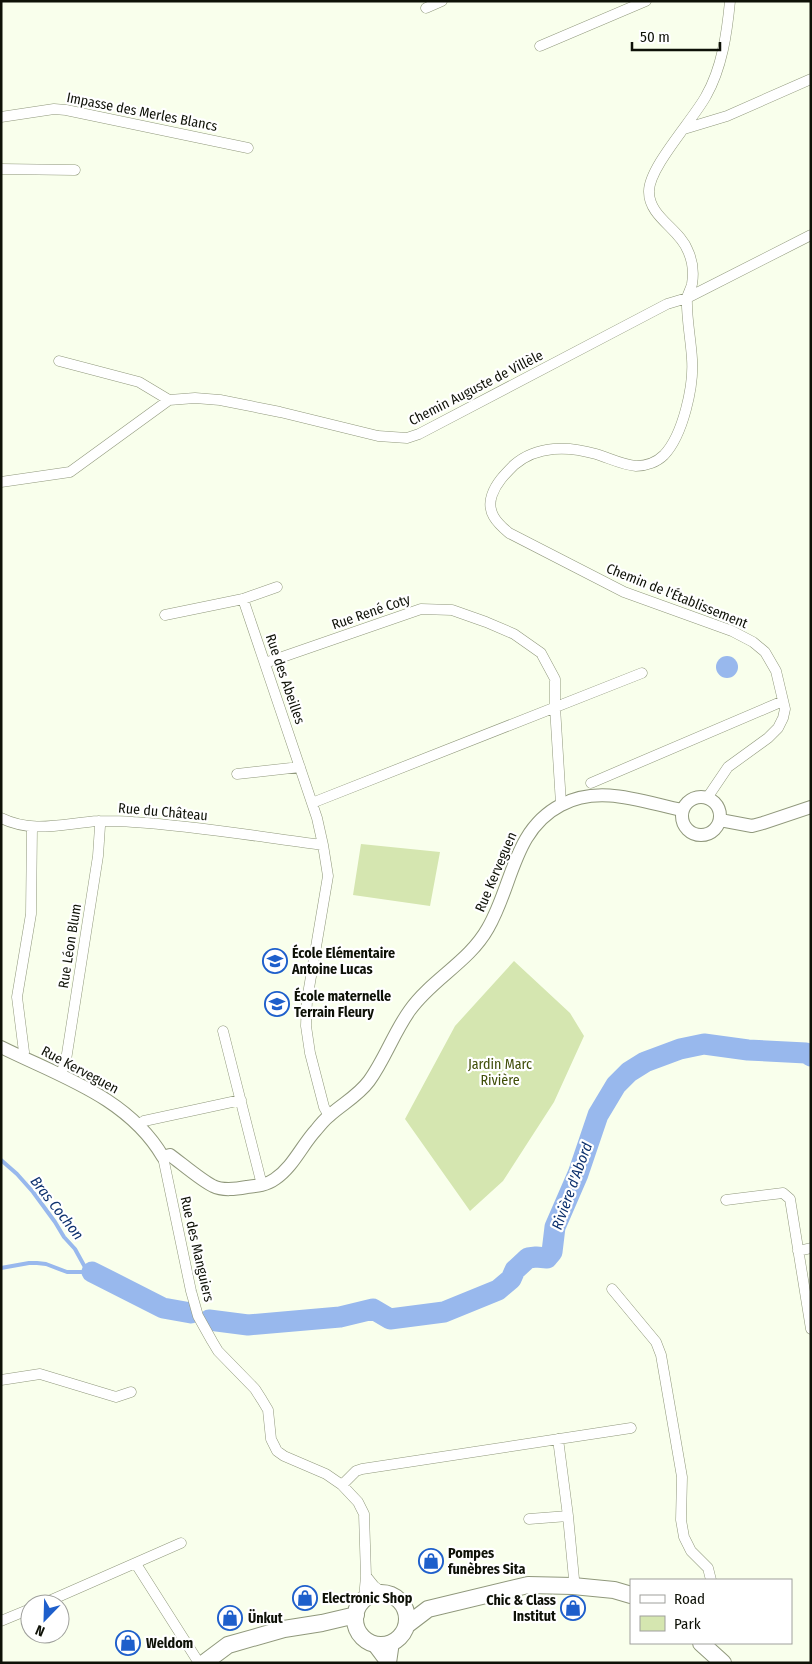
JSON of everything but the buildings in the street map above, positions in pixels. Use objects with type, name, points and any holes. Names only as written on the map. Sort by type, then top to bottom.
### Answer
[{"type":"main road","points":[[407,1625],[428,1609],[528,1585],[573,1586],[614,1590],[630,1595]]},
{"type":"main road","points":[[402,1603],[407,1614],[407,1625],[404,1632],[393,1642],[379,1645],[364,1638],[357,1623],[357,1609],[364,1599],[370,1595],[390,1594],[402,1603],[428,1609]]},
{"type":"main road","points":[[204,1663],[228,1645],[284,1629],[322,1623],[357,1623]]},
{"type":"main road","points":[[702,1644],[723,1663]]},
{"type":"street","points":[[426,8],[442,1]]},
{"type":"street","points":[[540,46],[646,1]]},
{"type":"street","points":[[687,298],[692,285],[693,269],[691,258],[680,237],[653,207],[648,194],[655,170],[707,96],[718,68],[727,28],[730,1]]},
{"type":"street","points":[[684,129],[727,116],[811,79]]},
{"type":"street","name":"Impasse des Merles Blancs","points":[[1,117],[54,109],[66,110],[248,148]]},
{"type":"street","points":[[1,169],[75,170]]},
{"type":"street","name":"Chemin Auguste de Villèle","points":[[169,400],[195,398],[220,400],[280,412],[378,436],[407,438],[434,428],[667,304],[687,298],[811,235]]},
{"type":"street","name":"Chemin de l'Établissement","points":[[687,298],[692,383],[688,403],[680,426],[663,456],[653,463],[636,466],[595,454],[564,449],[548,449],[523,458],[502,476],[492,494],[490,511],[498,524],[509,533],[581,571],[624,592],[732,631],[753,642],[765,652],[776,671],[785,709],[778,728],[768,738],[728,767],[708,798]]},
{"type":"street","points":[[1,482],[70,472],[169,400],[139,382],[59,361]]},
{"type":"street","points":[[165,616],[243,599],[277,587]]},
{"type":"street","name":"Rue des Abeilles","points":[[243,599],[312,803],[323,845],[328,876],[307,1000],[306,1026],[310,1053],[324,1107],[329,1116]]},
{"type":"street","name":"Rue René Coty","points":[[265,663],[421,609],[452,610],[514,634],[541,653],[555,679],[561,804]]},
{"type":"street","points":[[312,803],[642,673]]},
{"type":"street","points":[[591,783],[783,701]]},
{"type":"street","points":[[237,774],[300,768]]},
{"type":"street","name":"Rue Kerveguen","points":[[1,1047],[61,1074],[110,1101],[138,1125],[163,1156],[170,1155],[213,1187],[230,1189],[262,1185],[275,1179],[293,1161],[329,1116],[347,1103],[368,1082],[411,1008],[476,946],[498,909],[520,848],[529,832],[544,816],[561,804],[599,794],[619,796],[682,810]]},
{"type":"street","points":[[701,797],[708,798],[719,809],[720,820],[714,830],[704,835],[698,835],[687,829],[683,824],[682,810],[689,800],[701,797]]},
{"type":"street","points":[[720,820],[752,826],[811,807]]},
{"type":"street","name":"Rue du Château","points":[[1,818],[12,824],[32,827],[99,821],[162,824],[323,845]]},
{"type":"street","name":"Rue Léon Blum","points":[[61,1074],[66,1060],[98,856],[99,821]]},
{"type":"street","points":[[22,1057],[24,1052],[18,998],[31,914],[32,827]]},
{"type":"street","points":[[223,1031],[262,1185]]},
{"type":"street","points":[[138,1125],[144,1121],[241,1100]]},
{"type":"street","name":"Rue des Manguiers","points":[[163,1156],[191,1291],[198,1316],[212,1341],[218,1351],[256,1389],[268,1410],[271,1439],[277,1450],[284,1456],[326,1474],[342,1485],[358,1502],[364,1514],[366,1576],[364,1599]]},
{"type":"street","points":[[726,1200],[783,1193],[790,1199],[811,1329]]},
{"type":"street","points":[[798,1251],[811,1248]]},
{"type":"street","points":[[612,1290],[656,1342],[661,1356],[682,1477],[681,1520],[684,1537],[691,1552],[708,1568],[711,1579]]},
{"type":"street","points":[[1,1380],[40,1374],[116,1397],[131,1392]]},
{"type":"street","points":[[342,1485],[356,1471],[362,1469],[630,1428]]},
{"type":"street","points":[[558,1439],[568,1516],[573,1586]]},
{"type":"street","points":[[529,1519],[568,1516]]},
{"type":"street","points":[[66,1594],[181,1543]]},
{"type":"street","points":[[136,1564],[199,1663]]},
{"type":"street","points":[[366,1576],[383,1593]]},
{"type":"street","points":[[1,1621],[20,1613]]},
{"type":"street","points":[[388,1663],[393,1642]]},
{"type":"street","points":[[372,1643],[388,1663]]},
{"type":"green space","points":[[361,844],[440,852],[430,906],[353,895]]},
{"type":"green space","name":"Jardin Marc Rivière","points":[[514,961],[570,1013],[584,1036],[554,1102],[503,1181],[470,1211],[405,1119],[455,1026]]},
{"type":"water","points":[[727,656],[737,663],[738,667],[731,677],[727,678],[717,671],[716,667],[723,657]]},
{"type":"waterway","name":"Rivière d'Abord","points":[[209,1320],[248,1325],[340,1317],[373,1309],[390,1319],[444,1312],[498,1290],[511,1279],[515,1270],[528,1258],[547,1258],[552,1252],[555,1227],[578,1174],[598,1115],[616,1085],[629,1072],[645,1062],[680,1049],[704,1044],[748,1050],[806,1053],[811,1056]]},
{"type":"waterway","name":"Bras Cochon","points":[[1,1160],[33,1192],[64,1237],[75,1249],[86,1269],[92,1272]]},
{"type":"waterway","name":"Rivière d'Abord","points":[[1,1268],[37,1263],[46,1264],[67,1272],[90,1272]]},
{"type":"waterway","name":"Rivière d'Abord","points":[[92,1272],[163,1308],[191,1313]]},
{"type":"place","name":"École Elémentaire Antoine Lucas","points":[[275,961]]},
{"type":"place","name":"École maternelle Terrain Fleury","points":[[277,1004]]},
{"type":"place","name":"Pompes funèbres Sita","points":[[431,1561]]},
{"type":"place","name":"Electronic Shop","points":[[305,1598]]},
{"type":"place","name":"Chic & Class Institut","points":[[573,1608]]},
{"type":"place","name":"Ünkut","points":[[230,1618]]},
{"type":"place","name":"Weldom","points":[[128,1643]]}]
